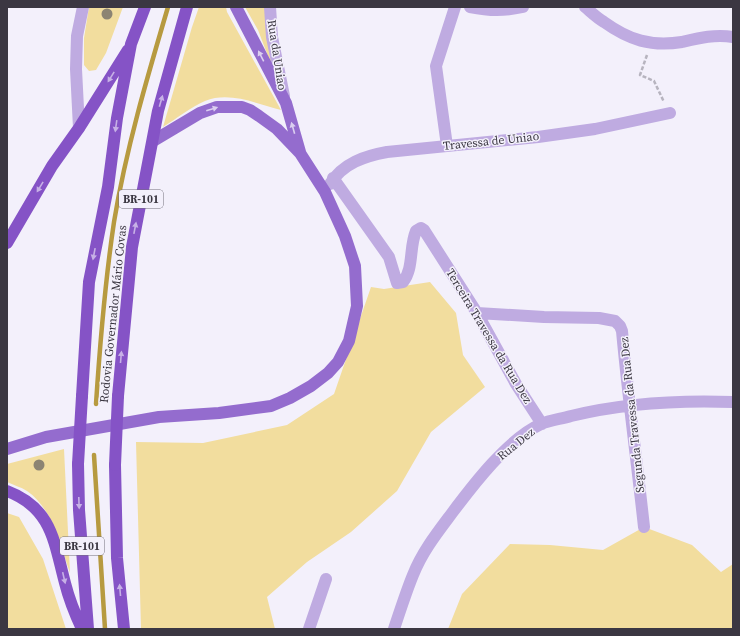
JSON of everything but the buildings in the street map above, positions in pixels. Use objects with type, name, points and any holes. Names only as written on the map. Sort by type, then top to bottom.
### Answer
[{"type":"highway","name":"Rodovia Governador Mário Covas","points":[[88,629],[79,510],[78,464],[89,282],[108,187],[117,118],[131,44],[145,7]]},
{"type":"highway","name":"Rodovia Governador Mário Covas","points":[[124,629],[118,558],[115,465],[118,396],[132,247],[158,111],[187,7]]},
{"type":"highway","points":[[7,243],[52,166],[79,128],[131,44]]},
{"type":"highway","points":[[7,491],[20,497],[33,506],[42,516],[52,533],[72,607],[82,629]]},
{"type":"main road","points":[[236,7],[286,103],[300,153]]},
{"type":"main road","points":[[7,449],[46,437],[159,417],[219,413],[271,406],[290,398],[311,386],[328,373],[338,362],[349,341],[358,306],[355,266],[345,236],[325,192],[300,153],[276,129],[250,110],[242,107],[217,107],[200,113],[153,140]]},
{"type":"street","points":[[79,128],[76,69],[77,36],[83,7]]},
{"type":"street","name":"Rua da Uniao","points":[[270,7],[272,37],[286,103]]},
{"type":"street","points":[[447,146],[436,66],[455,7]]},
{"type":"street","points":[[470,7],[487,10],[508,10],[523,7]]},
{"type":"street","points":[[585,7],[617,31],[630,38],[650,44],[680,42],[705,36],[733,37]]},
{"type":"street","name":"Travessa de Uniao","points":[[325,192],[333,178],[349,164],[367,156],[387,152],[538,137],[595,129],[670,113]]},
{"type":"street","name":"Terceira Travessa da Rua Dez","points":[[333,178],[390,257],[397,283],[402,282],[407,275],[413,237],[417,229],[420,228],[424,230],[477,313],[516,384],[542,424]]},
{"type":"street","name":"Segunda Travessa da Rua Dez","points":[[477,313],[544,317],[599,318],[615,321],[620,326],[622,332],[629,405],[636,449],[644,527]]},
{"type":"street","name":"Rua Dez","points":[[394,629],[413,574],[432,540],[478,479],[511,446],[532,430],[542,424],[593,411],[629,405],[696,401],[733,402]]},
{"type":"street","points":[[309,629],[326,579]]},
{"type":"path","points":[[650,44],[640,75],[654,81],[670,113]]},
{"type":"shaded area","points":[[89,7],[123,7],[106,53],[96,70],[89,71],[84,65],[84,38]]},
{"type":"shaded area","points":[[199,7],[226,7],[227,12],[281,110],[234,98],[214,98],[194,106],[163,127]]},
{"type":"shaded area","points":[[245,7],[265,7],[286,103],[258,30]]},
{"type":"shaded area","points":[[430,282],[456,313],[463,355],[485,387],[431,432],[397,491],[351,532],[307,562],[267,597],[275,629],[141,629],[136,442],[203,443],[287,425],[334,394],[371,287],[384,289]]},
{"type":"shaded area","points":[[64,449],[70,573],[59,539],[43,507],[27,491],[7,482],[7,464]]},
{"type":"shaded area","points":[[7,513],[19,517],[43,559],[66,629],[7,629]]},
{"type":"shaded area","points":[[644,527],[692,545],[721,572],[733,564],[733,629],[448,629],[462,594],[510,544],[550,545],[603,550]]},
{"type":"waterway","points":[[96,404],[105,290],[114,222],[138,114],[168,7]]},
{"type":"waterway","points":[[94,455],[105,629]]}]
